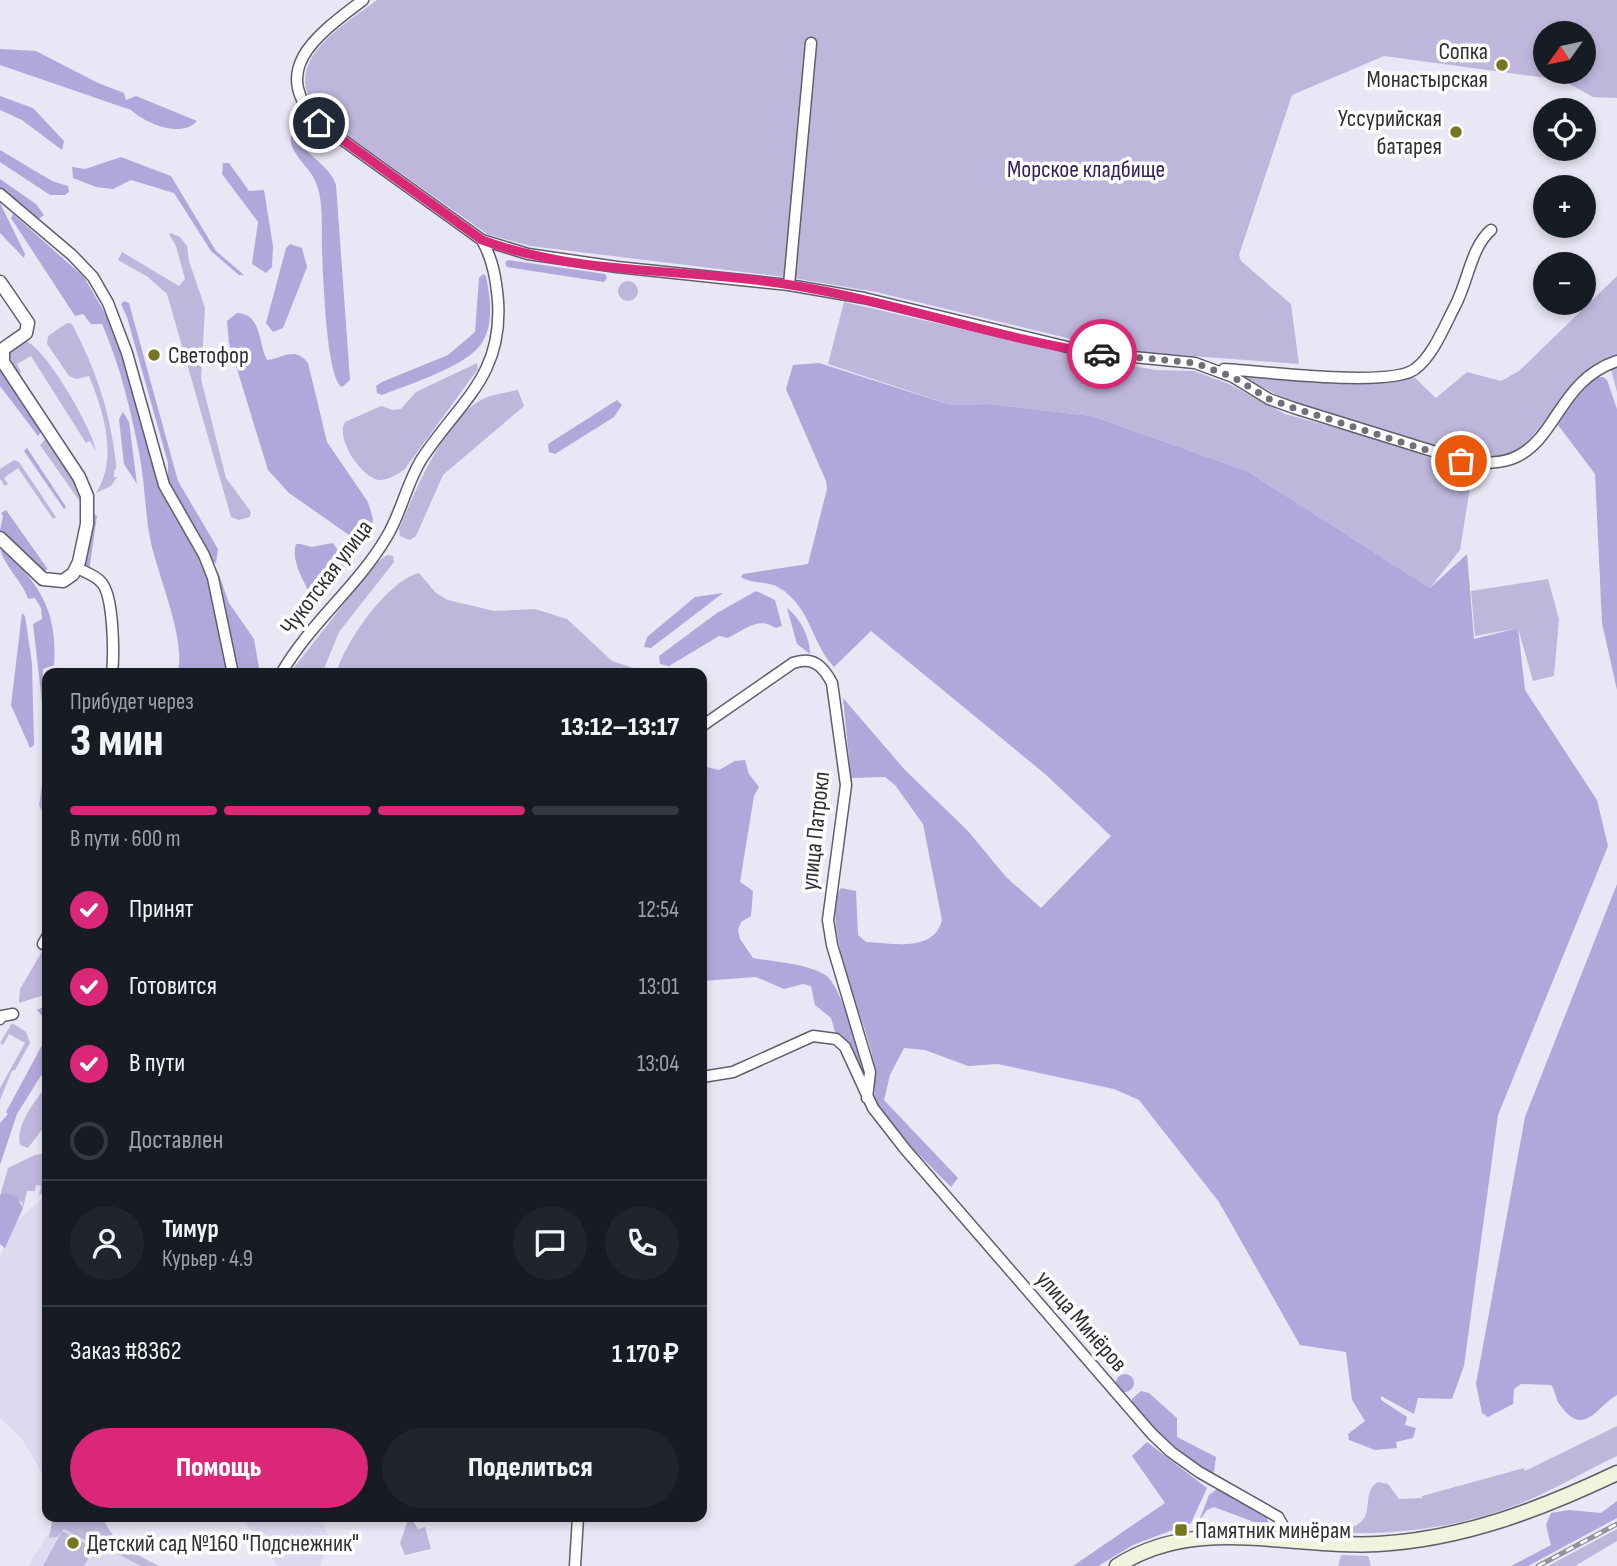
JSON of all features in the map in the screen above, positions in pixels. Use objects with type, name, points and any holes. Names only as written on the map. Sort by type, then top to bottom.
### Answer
[{"type":"main road","points":[[1117,1566],[1145,1551],[1188,1539],[1245,1536],[1291,1541],[1378,1544],[1453,1534],[1558,1502],[1617,1472]]},
{"type":"street","points":[[363,0],[325,29],[305,52],[297,75],[297,88],[303,105],[319,123],[482,240],[528,254],[617,267],[789,285],[864,298],[1092,353],[1195,363],[1214,369],[1269,399],[1441,456],[1468,462],[1495,462],[1518,456],[1528,449],[1580,383],[1595,370],[1617,361]]},
{"type":"street","points":[[789,285],[811,43]]},
{"type":"street","points":[[0,194],[72,255],[93,277],[108,303],[127,353],[164,485],[204,555],[213,578],[232,668]]},
{"type":"street","points":[[1214,369],[1373,378],[1408,374],[1429,352],[1456,304],[1480,238],[1491,230]]},
{"type":"street","name":"Чукотская улица","points":[[285,668],[304,640],[387,537],[412,475],[486,373],[496,349],[498,311],[494,266],[482,240]]},
{"type":"street","points":[[0,282],[28,323],[26,333],[3,349],[3,362],[79,477],[88,500],[87,524],[77,568],[68,578],[47,580],[0,538]]},
{"type":"street","points":[[77,568],[99,580],[105,588],[113,635],[112,668]]},
{"type":"street","name":"улица Патрокл","points":[[707,723],[793,663],[809,660],[817,663],[826,671],[832,683],[846,785],[828,920],[832,945],[870,1072],[867,1098]]},
{"type":"street","points":[[0,1019],[13,1014]]},
{"type":"street","name":"улица Минёров","points":[[707,1076],[733,1072],[813,1036],[836,1040],[845,1047],[867,1098],[905,1149],[1152,1434],[1199,1472],[1278,1517],[1291,1541]]},
{"type":"street","points":[[575,1566],[578,1522]]},
{"type":"shaded area","points":[[0,49],[36,51],[98,83],[124,93],[126,100],[136,96],[197,121],[182,129],[154,124],[131,110],[0,65]]},
{"type":"shaded area","points":[[0,96],[33,108],[64,141],[62,150],[22,120],[0,110]]},
{"type":"shaded area","points":[[296,132],[305,148],[328,171],[336,185],[350,380],[342,387],[332,365],[326,323],[321,201],[312,175],[291,144],[292,133]]},
{"type":"shaded area","points":[[0,150],[52,181],[68,186],[69,192],[65,195],[50,195],[0,162]]},
{"type":"shaded area","points":[[121,157],[171,176],[216,251],[244,275],[239,275],[211,251],[174,193],[131,180],[113,189],[96,187],[73,178],[72,167],[85,169]]},
{"type":"shaded area","points":[[223,163],[229,163],[249,191],[264,190],[273,246],[272,267],[266,273],[252,264],[258,222],[222,174]]},
{"type":"shaded area","points":[[0,179],[36,204],[44,215],[37,220],[0,190]]},
{"type":"shaded area","points":[[0,203],[25,254],[24,258],[0,233]]},
{"type":"shaded area","points":[[13,214],[84,277],[109,320],[123,355],[159,487],[198,556],[210,586],[227,668],[178,668],[175,626],[153,552],[140,458],[115,357],[102,324],[91,324],[83,314],[75,316],[11,218]]},
{"type":"shaded area","points":[[290,244],[302,248],[307,267],[283,328],[273,332],[266,323],[286,248]]},
{"type":"shaded area","points":[[508,260],[605,274],[607,278],[604,282],[507,267],[505,263]]},
{"type":"shaded area","points":[[483,274],[486,276],[490,301],[490,318],[483,341],[476,350],[437,373],[382,395],[377,393],[376,386],[382,382],[448,355],[475,332],[479,278]]},
{"type":"shaded area","points":[[124,301],[129,303],[178,481],[218,549],[216,563],[212,562],[168,480],[168,463],[121,304]]},
{"type":"shaded area","points":[[237,313],[251,318],[255,324],[267,360],[294,354],[308,363],[327,442],[368,502],[373,519],[371,527],[363,536],[355,538],[349,535],[289,493],[268,470],[229,343],[227,321]]},
{"type":"shaded area","points":[[819,363],[951,405],[989,404],[1092,416],[1247,471],[1430,588],[1467,554],[1474,639],[1518,628],[1525,690],[1597,800],[1608,846],[1498,1115],[1464,1366],[1452,1399],[1418,1398],[1414,1414],[1381,1396],[1381,1400],[1407,1417],[1405,1425],[1416,1428],[1413,1438],[1396,1442],[1397,1448],[1375,1450],[1349,1440],[1348,1434],[1365,1421],[1352,1400],[1346,1352],[1300,1345],[1219,1202],[1139,1100],[1114,1089],[998,1064],[968,1066],[925,1050],[904,1048],[890,1075],[884,1100],[958,1178],[951,1187],[901,1136],[877,1102],[873,1059],[846,972],[836,923],[836,903],[841,888],[856,891],[858,935],[866,942],[921,942],[930,938],[942,920],[923,824],[895,785],[885,777],[851,778],[843,698],[905,770],[968,831],[1006,877],[1041,908],[1111,836],[1045,774],[871,631],[834,667],[820,647],[804,614],[789,595],[774,585],[741,577],[743,574],[808,564],[827,489],[826,481],[786,389],[793,365]]},
{"type":"shaded area","points":[[0,367],[42,431],[38,436],[0,386]]},
{"type":"shaded area","points":[[1595,377],[1607,380],[1617,409],[1617,690],[1602,623],[1595,474],[1558,425],[1559,417]]},
{"type":"shaded area","points":[[617,400],[622,405],[614,417],[555,454],[549,452],[548,444]]},
{"type":"shaded area","points":[[123,412],[129,422],[137,484],[124,464],[119,419]]},
{"type":"shaded area","points":[[27,448],[66,507],[64,509],[24,451]]},
{"type":"shaded area","points":[[6,510],[47,570],[41,571],[0,530],[3,516],[1,513]]},
{"type":"shaded area","points":[[94,514],[97,516],[89,571],[85,567]]},
{"type":"shaded area","points":[[333,543],[344,560],[343,569],[320,594],[309,592],[298,569],[295,550],[296,544],[311,547]]},
{"type":"shaded area","points":[[0,545],[35,585],[49,612],[53,628],[54,665],[42,668],[42,702],[33,624],[42,619],[41,608],[35,598],[28,599],[1,552]]},
{"type":"shaded area","points":[[217,569],[229,603],[254,639],[259,668],[238,668]]},
{"type":"shaded area","points":[[756,591],[775,600],[782,626],[776,628],[763,623],[752,625],[728,638],[719,636],[669,666],[660,664],[659,656],[717,613]]},
{"type":"shaded area","points":[[723,593],[651,648],[644,647],[647,637],[695,597]]},
{"type":"shaded area","points":[[787,608],[803,628],[810,654],[797,644]]},
{"type":"shaded area","points":[[22,613],[25,616],[32,663],[34,745],[30,748],[11,705]]},
{"type":"shaded area","points":[[745,760],[749,774],[759,787],[754,796],[740,882],[753,891],[751,916],[741,922],[738,930],[740,939],[753,958],[808,967],[831,980],[847,1016],[863,1065],[861,1070],[835,1032],[831,1018],[815,1005],[811,986],[803,984],[784,989],[756,977],[707,981],[707,767],[719,770],[735,761]]},
{"type":"shaded area","points":[[1617,884],[1617,1395],[1583,1420],[1569,1415],[1557,1400],[1551,1385],[1521,1384],[1514,1389],[1513,1404],[1488,1417],[1482,1413],[1476,1384],[1525,1117]]},
{"type":"shaded area","points":[[42,1045],[42,1074],[17,1114],[0,1165],[0,1123],[8,1114],[6,1112]]},
{"type":"shaded area","points":[[3,1193],[16,1196],[23,1208],[5,1248],[0,1244],[0,1196]]},
{"type":"shaded area","points":[[42,1199],[42,1473],[22,1439],[0,1418],[0,1258],[10,1228]]},
{"type":"shaded area","points":[[1125,1374],[1131,1377],[1134,1383],[1131,1389],[1125,1392],[1119,1389],[1116,1383],[1119,1377]]},
{"type":"shaded area","points":[[1141,1391],[1149,1393],[1177,1418],[1177,1437],[1216,1457],[1214,1472],[1211,1473],[1173,1449],[1132,1405],[1132,1399]]},
{"type":"shaded area","points":[[1147,1442],[1207,1488],[1191,1523],[1133,1545],[1098,1566],[1073,1566],[1165,1503],[1132,1456]]},
{"type":"shaded area","points":[[1217,1489],[1266,1516],[1269,1523],[1254,1522],[1214,1507],[1207,1510],[1199,1521],[1209,1495]]},
{"type":"shaded area","points":[[1617,1501],[1617,1518],[1528,1566],[1511,1566],[1551,1545],[1546,1525],[1551,1513],[1569,1510],[1601,1513]]},
{"type":"shaded area","name":"Детский сад №160 \"Подснежник\"","points":[[56,1522],[64,1522],[146,1566],[28,1566]]},
{"type":"shaded area","points":[[245,1522],[322,1522],[330,1540],[320,1566],[278,1566]]},
{"type":"green space","name":"Морское кладбище","points":[[377,0],[1617,0],[1617,98],[1593,97],[1569,84],[1596,84],[1596,21],[1533,21],[1533,76],[1384,56],[1292,95],[1239,255],[1241,261],[1291,304],[1299,364],[1151,353],[1092,344],[876,292],[793,278],[530,246],[487,234],[324,119],[310,100],[305,82],[308,66],[316,51],[345,24]]},
{"type":"green space","points":[[169,234],[180,237],[187,246],[189,261],[205,308],[201,379],[226,478],[251,512],[250,517],[239,520],[231,517],[167,294],[148,277],[118,260],[122,252],[179,286],[185,279],[176,246]]},
{"type":"green space","points":[[1617,276],[1617,392],[1608,359],[1577,380],[1525,445],[1514,452],[1492,457],[1469,456],[1297,405],[1241,376],[1391,382],[1414,377],[1436,398],[1467,372],[1501,381],[1519,371],[1577,315],[1596,315],[1596,296]]},
{"type":"green space","points":[[628,281],[635,284],[638,291],[635,298],[628,301],[621,298],[618,291],[621,284]]},
{"type":"green space","points":[[844,302],[1098,360],[1156,370],[1194,371],[1229,384],[1285,414],[1399,445],[1472,475],[1460,550],[1430,588],[1247,471],[1092,416],[989,404],[951,405],[828,364]]},
{"type":"green space","points":[[67,323],[72,324],[95,374],[106,408],[113,444],[116,466],[114,477],[117,477],[111,486],[96,493],[103,480],[107,451],[100,405],[89,376],[76,379],[69,376],[47,344],[48,336]]},
{"type":"green space","points":[[25,341],[44,357],[67,390],[87,426],[96,451],[90,441],[86,443],[31,356],[17,364],[21,372],[18,374],[8,353]]},
{"type":"green space","points":[[477,363],[478,369],[404,470],[378,480],[357,465],[344,437],[345,422],[381,406],[393,410],[401,409],[416,392]]},
{"type":"green space","points":[[518,390],[524,406],[443,475],[416,536],[410,540],[400,536],[399,529],[422,477],[455,423],[481,400]]},
{"type":"green space","points":[[46,438],[79,488],[83,506],[40,445]]},
{"type":"green space","points":[[14,460],[19,462],[56,517],[53,519],[18,468],[4,478],[8,484],[5,486],[0,479],[0,469]]},
{"type":"green space","points":[[387,555],[393,556],[394,562],[339,632],[324,668],[294,668],[375,564]]},
{"type":"green space","points":[[419,573],[436,593],[448,600],[494,611],[535,609],[567,619],[612,661],[633,668],[338,668],[348,646],[369,614],[407,578]]},
{"type":"green space","points":[[1548,579],[1559,619],[1554,676],[1533,681],[1518,628],[1475,636],[1471,591]]},
{"type":"green space","points":[[42,784],[42,811],[39,805]]},
{"type":"green space","points":[[42,952],[42,996],[19,1003],[20,989]]},
{"type":"green space","points":[[12,1023],[26,1032],[30,1043],[12,1071],[0,1100],[0,1088],[25,1043],[9,1034],[3,1045],[0,1043]]},
{"type":"green space","points":[[42,1092],[42,1130],[28,1148],[20,1145],[19,1137],[28,1113]]},
{"type":"green space","points":[[42,1154],[42,1194],[39,1195],[41,1186],[36,1185],[35,1191],[27,1191],[23,1208],[22,1202],[0,1196],[8,1168]]},
{"type":"green space","points":[[1617,1426],[1617,1456],[1516,1505],[1491,1514],[1439,1526],[1386,1532],[1334,1532],[1361,1522],[1365,1517],[1370,1490],[1378,1482],[1388,1484],[1399,1499],[1422,1498],[1524,1468],[1525,1471]]},
{"type":"green space","points":[[52,1522],[104,1522],[120,1546],[159,1566],[141,1566],[108,1549],[99,1551],[96,1546],[64,1529],[57,1537],[49,1538]]},
{"type":"green space","points":[[407,1522],[414,1522],[418,1529],[425,1527],[431,1549],[405,1555],[400,1543]]},
{"type":"green space","points":[[1617,1529],[1617,1541],[1575,1566],[1548,1566]]},
{"type":"green space","points":[[62,1531],[94,1548],[84,1566],[43,1566]]},
{"type":"green space","points":[[1341,1555],[1368,1556],[1371,1566],[1338,1566]]},
{"type":"railway","points":[[1538,1566],[1617,1524]]},
{"type":"way so far","points":[[1102,354],[1152,361],[1195,363],[1233,377],[1269,399],[1461,461]]},
{"type":"place","name":"Сопка Монастырская","points":[[1502,65]]},
{"type":"place","name":"Уссурийская батарея","points":[[1456,132]]},
{"type":"place","name":"Светофор","points":[[154,355]]},
{"type":"place","name":"Памятник минёрам","points":[[1181,1530]]},
{"type":"place","name":"Детский сад №160 \"Подснежник\"","points":[[73,1543]]},
{"type":"route","points":[[319,123],[482,240],[501,247],[528,254],[617,267],[719,275],[864,298],[1102,354]]}]
